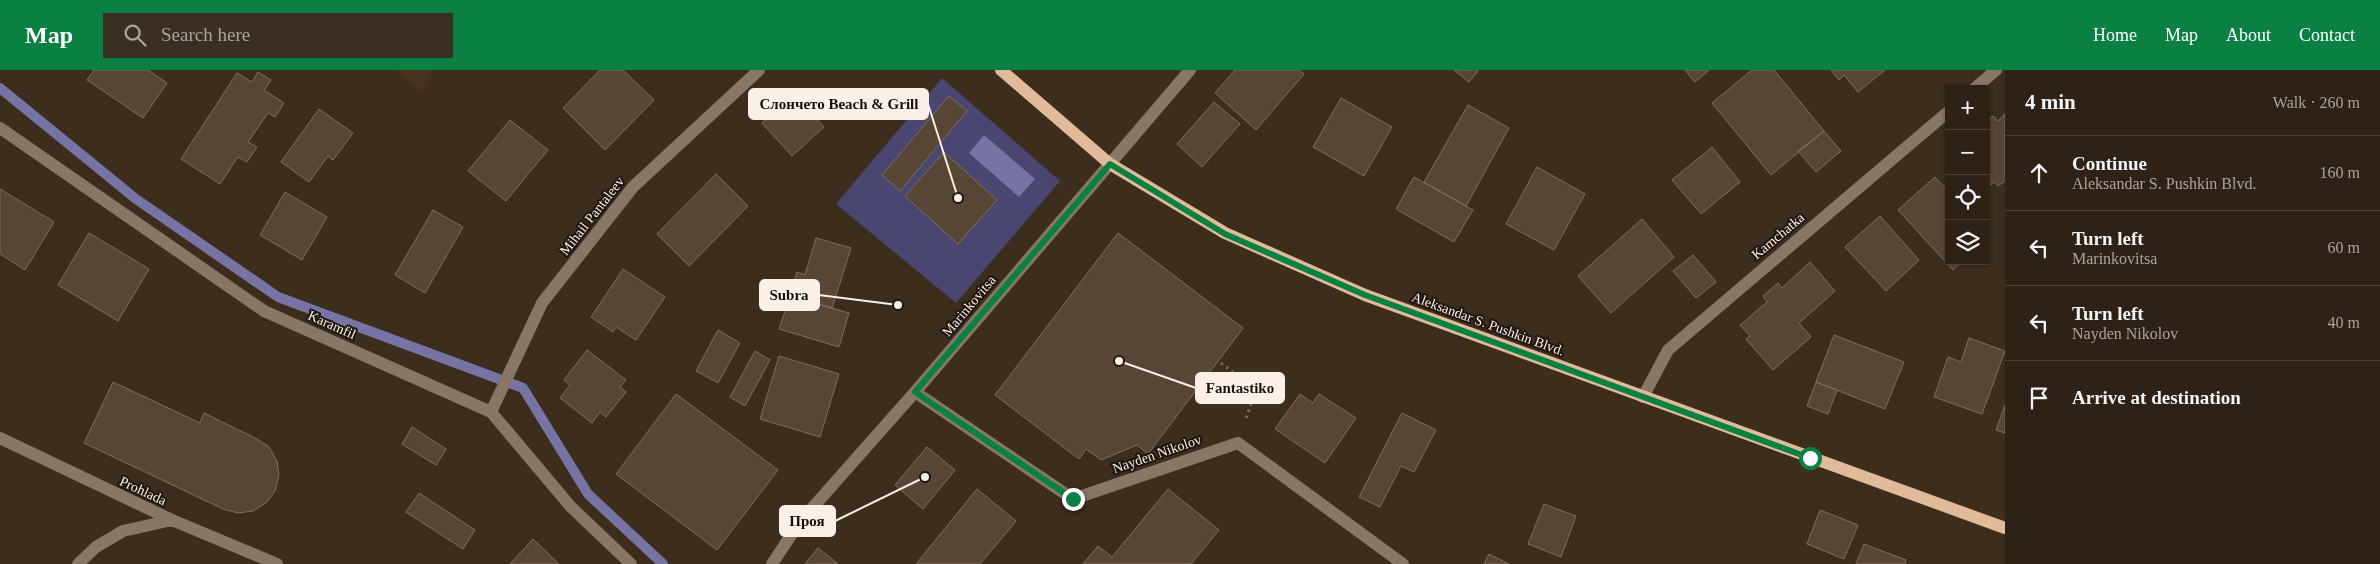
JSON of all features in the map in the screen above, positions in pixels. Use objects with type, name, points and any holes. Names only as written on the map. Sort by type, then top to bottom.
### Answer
[{"type":"main road","name":"Aleksandar S. Pushkin Blvd.","points":[[1001,70],[1110,164],[1225,234],[1365,295],[2005,528]]},
{"type":"street","name":"Mihail Pantaleev","points":[[491,412],[542,303],[633,186],[759,70]]},
{"type":"street","name":"Marinkovitsa","points":[[772,564],[799,523],[915,392],[1190,70]]},
{"type":"street","points":[[1979,85],[1996,70]]},
{"type":"street","name":"Kamchatka","points":[[1643,397],[1668,350],[1945,114]]},
{"type":"street","name":"Karamfil","points":[[0,128],[264,311],[491,412],[571,507],[631,564]]},
{"type":"street","name":"Nayden Nikolov","points":[[915,392],[1073,499],[1238,443]]},
{"type":"street","name":"Prohlada","points":[[0,438],[172,520],[277,564]]},
{"type":"street","points":[[1238,443],[1403,564]]},
{"type":"street","points":[[78,564],[96,547],[123,531],[172,520]]},
{"type":"path","points":[[1221,363],[1256,390],[1238,443]]},
{"type":"shaded area","points":[[394,70],[434,70],[420,92]]},
{"type":"shaded area","points":[[942,78],[1060,181],[956,303],[836,204]]},
{"type":"shaded area","points":[[984,135],[1035,179],[1019,197],[969,153]]},
{"type":"building","points":[[94,70],[148,70],[167,83],[143,118],[87,80]]},
{"type":"building","points":[[600,70],[623,70],[654,100],[605,150],[563,108]]},
{"type":"building","points":[[1235,70],[1299,70],[1304,74],[1256,130],[1215,93]]},
{"type":"building","points":[[1454,70],[1477,70],[1478,71],[1469,82]]},
{"type":"building","points":[[1685,70],[1709,70],[1695,82]]},
{"type":"building","points":[[1752,70],[1774,70],[1824,131],[1771,175],[1712,103]]},
{"type":"building","points":[[1831,70],[1885,70],[1858,92],[1844,75],[1839,80]]},
{"type":"building","points":[[258,72],[271,80],[264,90],[284,103],[275,117],[268,113],[248,142],[257,147],[247,162],[238,157],[220,184],[181,159],[237,73],[252,82]]},
{"type":"building","points":[[794,94],[824,127],[792,156],[762,123]]},
{"type":"building","points":[[949,96],[967,111],[900,191],[882,175]]},
{"type":"building","points":[[1341,98],[1392,127],[1364,176],[1313,147]]},
{"type":"building","points":[[1214,102],[1240,124],[1202,167],[1177,144]]},
{"type":"building","points":[[1468,105],[1509,128],[1466,206],[1424,182]]},
{"type":"building","points":[[319,109],[353,133],[333,160],[328,156],[309,182],[281,162]]},
{"type":"building","points":[[2005,114],[2005,181],[1998,186],[1994,182],[1990,186],[1990,119],[1993,116],[1998,121]]},
{"type":"building","points":[[510,120],[548,150],[506,201],[468,171]]},
{"type":"building","points":[[1824,131],[1841,151],[1816,172],[1798,151]]},
{"type":"building","points":[[1712,147],[1740,182],[1701,214],[1672,180]]},
{"type":"building","points":[[944,152],[997,200],[958,244],[905,196]]},
{"type":"building","points":[[1537,167],[1585,194],[1554,250],[1506,224]]},
{"type":"building","points":[[716,174],[748,206],[689,266],[657,234]]},
{"type":"building","points":[[1414,177],[1473,210],[1454,242],[1396,209]]},
{"type":"building","points":[[1935,177],[1945,188],[1945,261],[1898,210]]},
{"type":"building","points":[[0,189],[54,222],[25,270],[0,254]]},
{"type":"building","points":[[285,192],[327,217],[302,260],[260,235]]},
{"type":"building","points":[[433,210],[463,227],[425,293],[395,275]]},
{"type":"building","points":[[1880,216],[1919,260],[1886,291],[1845,247]]},
{"type":"building","points":[[1642,219],[1674,257],[1611,313],[1578,276]]},
{"type":"building","points":[[89,233],[149,269],[118,321],[58,285]]},
{"type":"building","points":[[1118,233],[1243,328],[1148,454],[1137,445],[1101,460],[1086,449],[1079,459],[995,395]]},
{"type":"building","points":[[816,238],[851,248],[832,308],[790,296],[797,272],[805,275]]},
{"type":"building","points":[[1693,255],[1716,282],[1696,298],[1673,271]]},
{"type":"building","points":[[1810,262],[1835,291],[1799,323],[1811,337],[1773,370],[1746,339],[1750,336],[1740,325],[1767,302],[1763,296],[1778,283],[1782,288]]},
{"type":"building","points":[[1948,265],[1959,265],[1953,270]]},
{"type":"building","points":[[623,269],[665,297],[636,340],[616,327],[613,332],[591,317]]},
{"type":"building","points":[[790,296],[849,313],[839,347],[779,329]]},
{"type":"building","points":[[718,330],[740,343],[718,383],[696,371]]},
{"type":"building","points":[[1834,335],[1904,362],[1885,409],[1816,382]]},
{"type":"building","points":[[1969,338],[2005,351],[1982,414],[1934,397],[1948,357],[1961,362]]},
{"type":"building","points":[[587,350],[626,380],[620,387],[626,392],[606,417],[600,412],[592,423],[560,398],[570,385],[564,380]]},
{"type":"building","points":[[755,351],[770,360],[745,406],[730,397]]},
{"type":"building","points":[[779,356],[839,374],[820,437],[760,419]]},
{"type":"building","points":[[113,382],[200,423],[204,413],[257,439],[269,447],[277,461],[279,475],[275,491],[266,503],[253,511],[238,513],[223,509],[84,443]]},
{"type":"building","points":[[1816,382],[1837,390],[1828,414],[1807,406]]},
{"type":"building","points":[[676,394],[778,470],[717,550],[616,474]]},
{"type":"building","points":[[1300,394],[1313,403],[1319,394],[1356,418],[1325,463],[1275,429]]},
{"type":"building","points":[[2005,405],[2005,433],[1996,430]]},
{"type":"building","points":[[1402,413],[1436,430],[1414,472],[1401,466],[1380,507],[1359,497]]},
{"type":"building","points":[[412,427],[446,449],[436,465],[402,444]]},
{"type":"building","points":[[927,447],[955,470],[923,509],[895,485]]},
{"type":"building","points":[[977,489],[1016,521],[980,564],[916,564]]},
{"type":"building","points":[[1168,489],[1219,530],[1191,564],[1083,564],[1098,546],[1112,557]]},
{"type":"building","points":[[419,493],[475,530],[463,549],[406,512]]},
{"type":"building","points":[[1544,504],[1576,516],[1561,557],[1528,544]]},
{"type":"building","points":[[1820,510],[1858,525],[1844,559],[1807,544]]},
{"type":"building","points":[[533,539],[559,564],[510,564]]},
{"type":"building","points":[[1864,544],[1906,560],[1905,564],[1856,564]]},
{"type":"building","points":[[818,548],[838,564],[805,564]]},
{"type":"building","points":[[1489,554],[1509,564],[1484,564]]},
{"type":"waterway","points":[[0,88],[136,199],[278,297],[523,388],[588,494],[663,564]]},
{"type":"place","name":"Слончето Beach & Grill","points":[[958,198]]},
{"type":"place","name":"Subra","points":[[898,305]]},
{"type":"place","name":"Fantastiko","points":[[1119,361]]},
{"type":"place","name":"Проя","points":[[925,477]]},
{"type":"route","points":[[1073,499],[915,392],[1110,164],[1225,234],[1365,295],[1810,458]]}]
